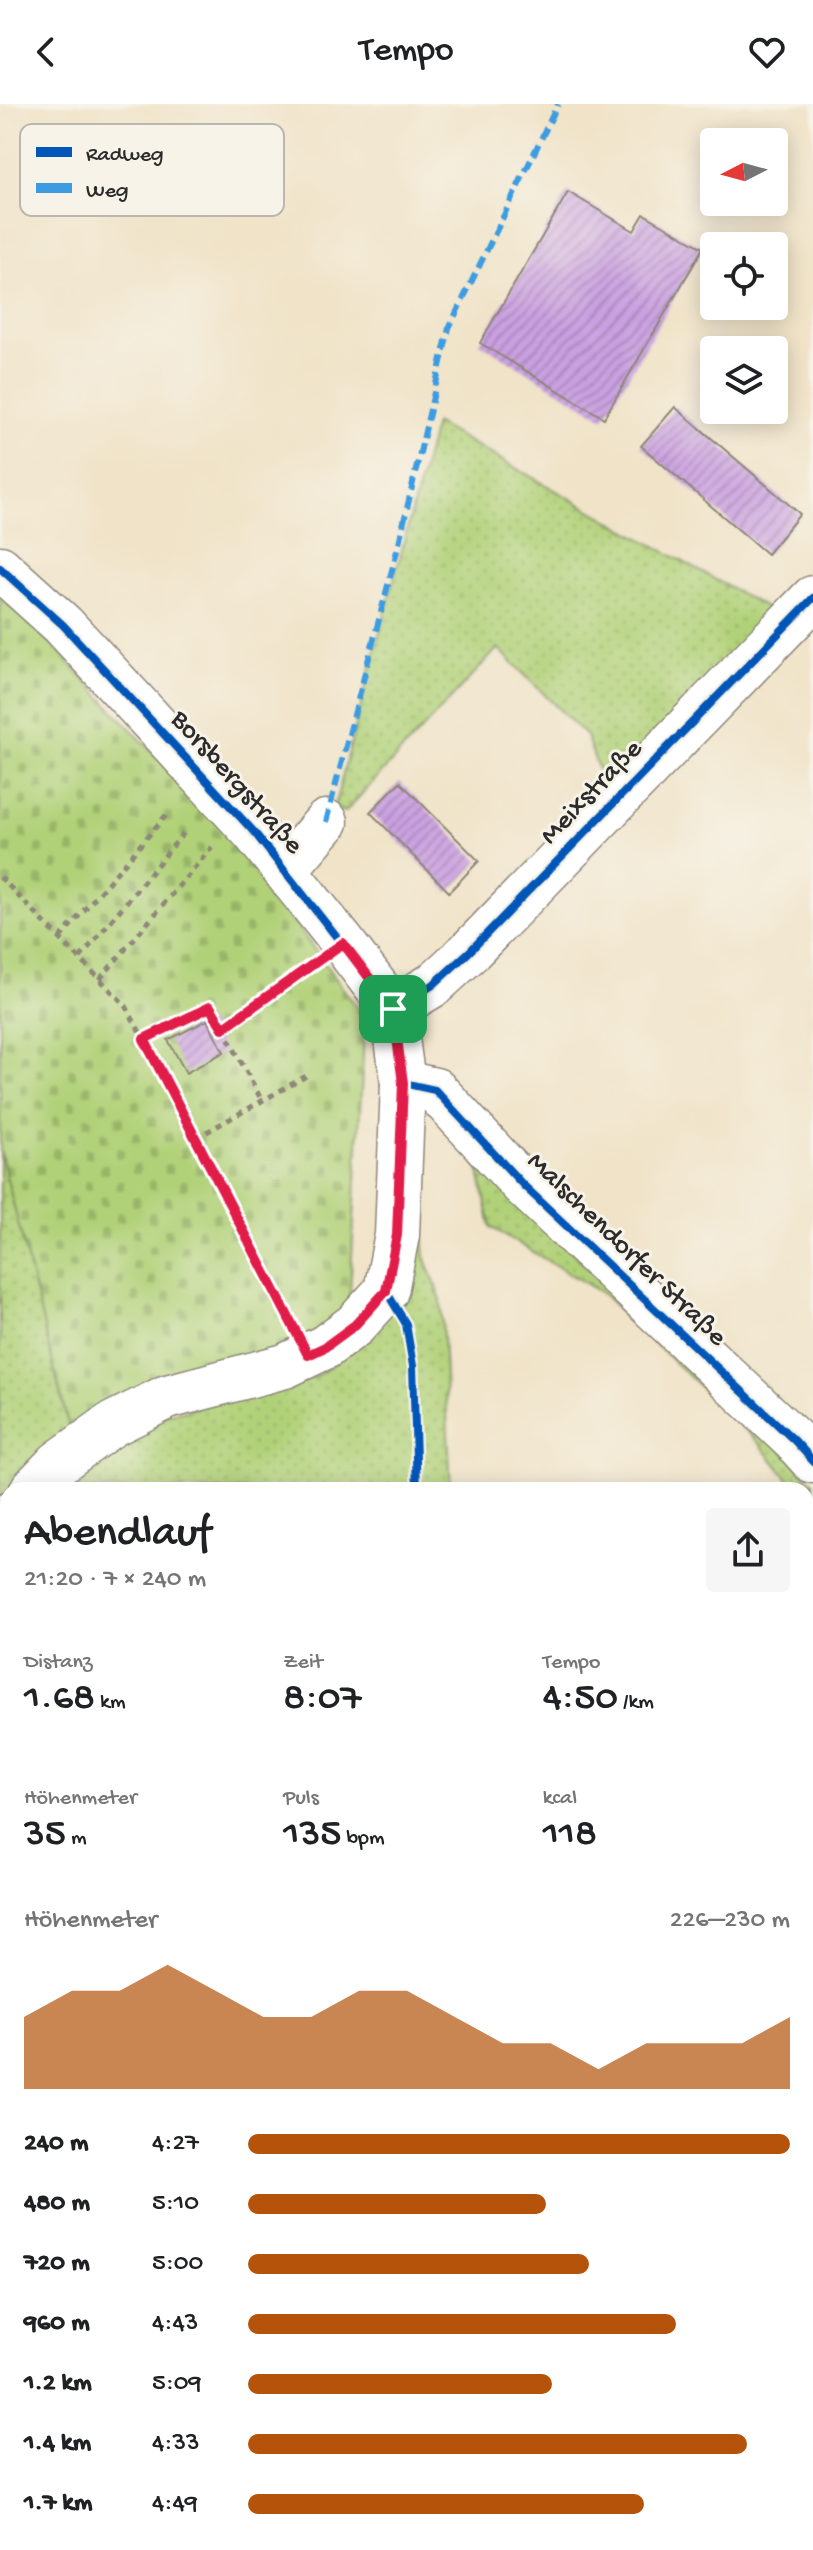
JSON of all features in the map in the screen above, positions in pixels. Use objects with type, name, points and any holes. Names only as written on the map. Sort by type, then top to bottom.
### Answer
[{"type":"street","name":"Borsbergstraße","points":[[0,568],[63,625],[285,870],[343,943],[393,1009],[403,1083],[397,1235],[386,1291],[355,1325],[325,1347],[285,1366],[167,1397],[111,1425],[58,1463],[40,1482]]},
{"type":"street","name":"Meixstraße","points":[[393,1009],[433,985],[469,952],[813,598]]},
{"type":"street","points":[[285,870],[326,822]]},
{"type":"street","name":"Malschendorfer Straße","points":[[403,1083],[435,1090],[523,1185],[813,1461]]},
{"type":"path","points":[[60,938],[168,813]]},
{"type":"path","points":[[80,958],[186,830]]},
{"type":"path","points":[[100,979],[212,847]]},
{"type":"path","points":[[0,877],[126,1006],[308,1355]]},
{"type":"path","points":[[223,1028],[343,943]]},
{"type":"path","points":[[144,1039],[210,1007],[262,1101]]},
{"type":"path","points":[[196,1138],[308,1075]]},
{"type":"green space","points":[[435,423],[775,613],[605,787],[586,736],[498,648],[345,812],[334,808]]},
{"type":"green space","points":[[0,597],[48,640],[228,833],[365,1018],[349,1311],[294,1347],[69,1428],[0,1150]]},
{"type":"green space","points":[[0,1150],[69,1428],[17,1482],[0,1482]]},
{"type":"green space","points":[[477,1162],[812,1482],[791,1482],[760,1444],[602,1293],[491,1227]]},
{"type":"green space","points":[[417,1177],[425,1256],[441,1300],[451,1482],[64,1482],[93,1455],[166,1415],[315,1377],[366,1341]]},
{"type":"building","points":[[568,192],[634,231],[644,214],[700,246],[700,253],[604,418],[480,343]]},
{"type":"building","points":[[675,407],[800,514],[767,554],[641,446]]},
{"type":"building","points":[[400,782],[479,861],[449,892],[370,812]]},
{"type":"building","points":[[207,1020],[224,1052],[186,1073],[168,1040]]},
{"type":"marked path","points":[[326,822],[398,547],[449,328],[558,104]]},
{"type":"cycle path","points":[[0,568],[63,625],[254,832],[393,1009],[403,1083],[397,1235],[386,1291],[406,1324],[413,1366],[417,1482]]},
{"type":"cycle path","points":[[393,1009],[433,985],[469,952],[813,598]]},
{"type":"cycle path","points":[[403,1083],[435,1090],[523,1185],[813,1461]]},
{"type":"route","points":[[343,943],[393,1009],[403,1083],[397,1235],[386,1291],[355,1325],[325,1347],[308,1355],[144,1039],[210,1007],[223,1028],[343,943]]}]
